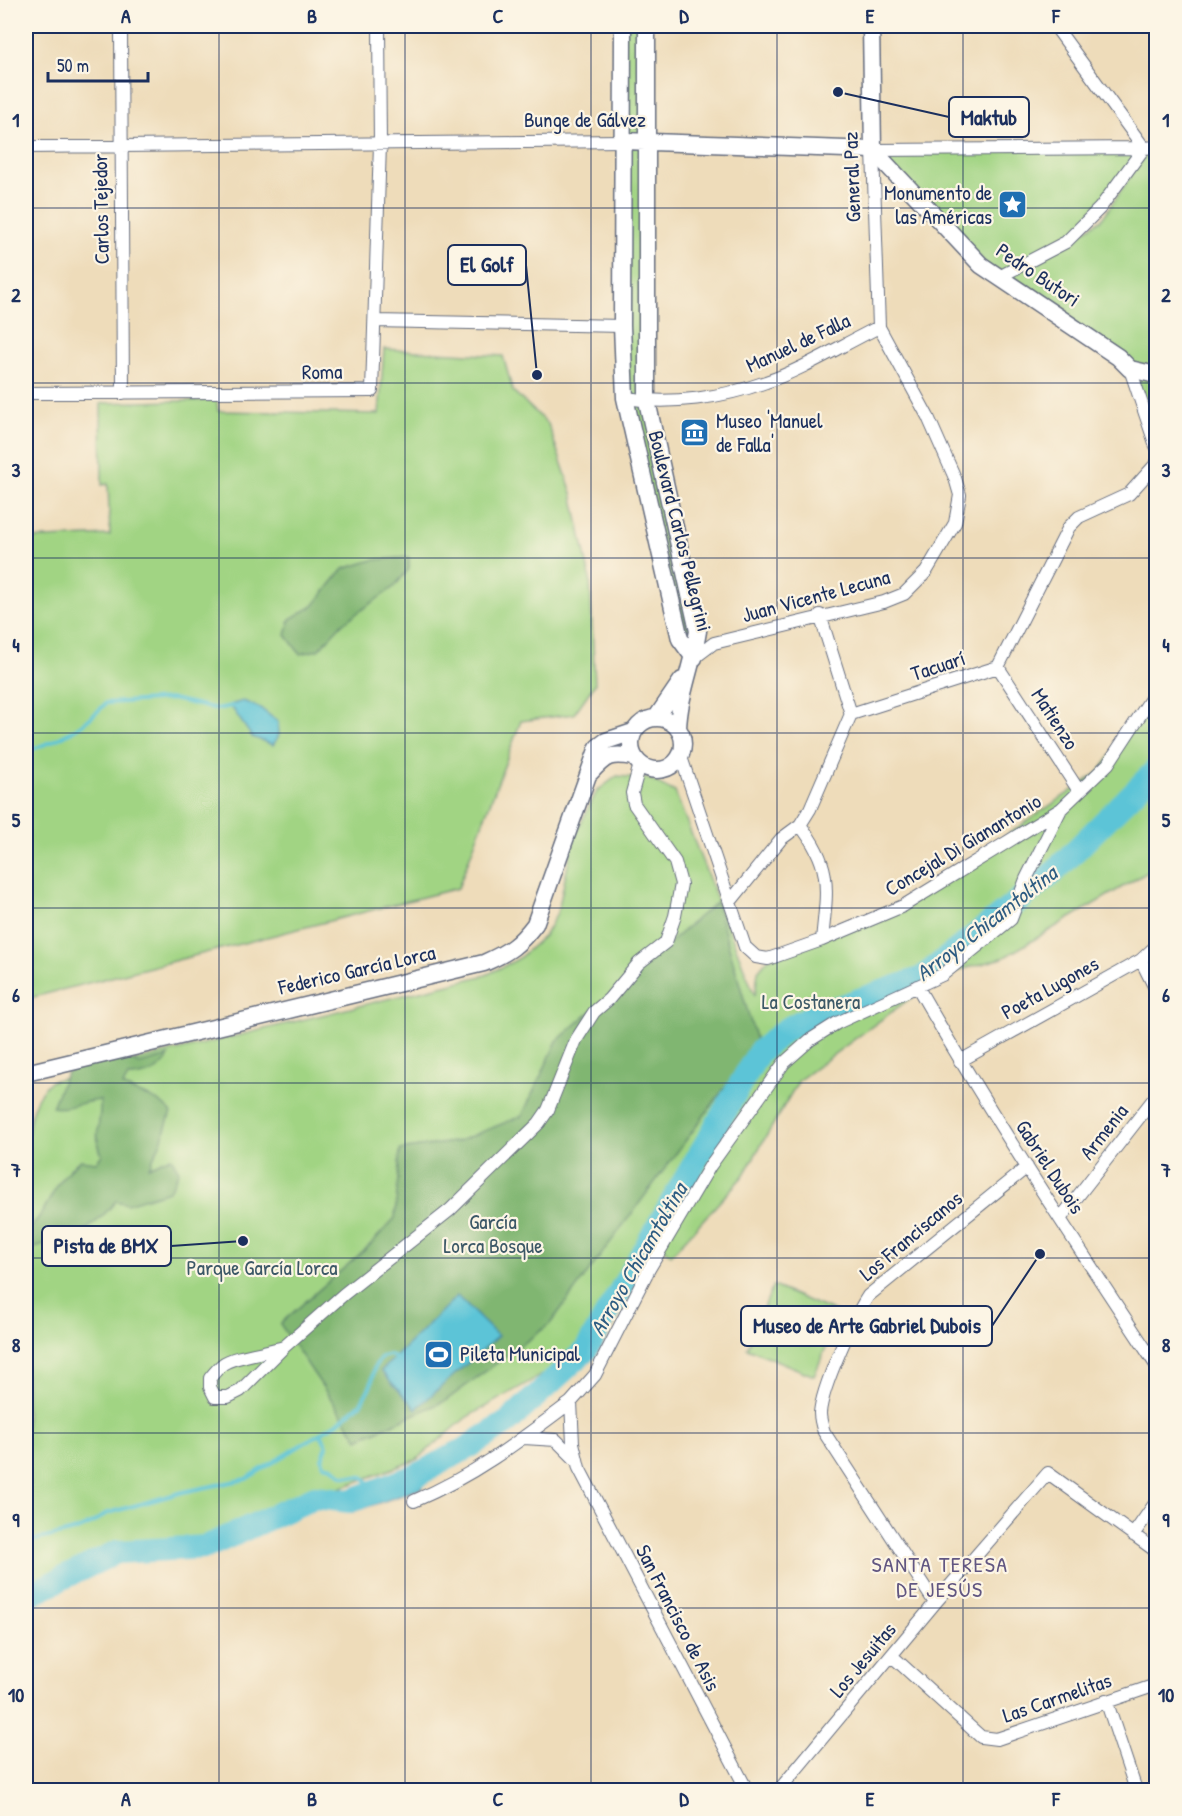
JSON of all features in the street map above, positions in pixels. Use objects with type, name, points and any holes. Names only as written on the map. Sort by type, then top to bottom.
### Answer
[{"type":"street","name":"Carlos Tejedor","points":[[121,26],[123,393]]},
{"type":"street","name":"Roma","points":[[26,393],[372,391],[381,144],[379,26]]},
{"type":"street","name":"Boulevard Carlos Pellegrini","points":[[623,26],[622,326],[625,398],[680,639],[694,658]]},
{"type":"street","name":"Boulevard Carlos Pellegrini","points":[[647,26],[647,401],[698,631],[694,658]]},
{"type":"street","name":"General Paz","points":[[871,26],[879,327]]},
{"type":"street","points":[[999,277],[1066,242],[1100,208],[1150,148],[1055,26]]},
{"type":"street","name":"Bunge de Gálvez","points":[[26,147],[624,141],[873,150],[1150,148]]},
{"type":"street","name":"Pedro Butori","points":[[873,150],[981,265],[1118,357],[1130,369]]},
{"type":"street","points":[[375,321],[622,326]]},
{"type":"street","name":"Manuel de Falla","points":[[625,398],[647,401],[706,397],[740,391],[769,381],[879,327]]},
{"type":"street","name":"Juan Vicente Lecuna","points":[[694,658],[714,643],[820,615],[885,602],[904,594],[926,572],[955,523],[960,495],[956,478],[923,408],[879,327]]},
{"type":"street","points":[[1130,369],[1156,375]]},
{"type":"street","points":[[1130,369],[1156,446]]},
{"type":"street","name":"Tacuarí","points":[[851,714],[998,668],[1069,527],[1079,517],[1129,494],[1156,464]]},
{"type":"street","points":[[730,902],[781,839],[800,825],[810,809],[851,714],[820,615]]},
{"type":"street","points":[[678,729],[682,695],[694,658]]},
{"type":"street","name":"Federico García Lorca","points":[[26,1073],[484,963],[520,944],[535,924],[585,778],[598,747],[606,741],[633,732],[644,721],[656,718],[694,658]]},
{"type":"street","name":"Matienzo","points":[[998,668],[1079,791]]},
{"type":"street","name":"Concejal Di Gianantonio","points":[[730,902],[745,947],[756,957],[768,959],[822,940],[903,906],[1061,809],[1108,764],[1156,691]]},
{"type":"street","points":[[656,718],[669,721],[678,729],[682,739],[680,754],[730,902]]},
{"type":"street","points":[[284,1347],[258,1355],[235,1358],[224,1363],[210,1378],[210,1387],[215,1397],[228,1397],[240,1391],[284,1347],[344,1294],[450,1210],[539,1123],[548,1110],[576,1040],[594,1012],[609,999],[639,963],[666,942],[675,916],[681,884],[675,862],[634,804],[632,793],[637,760],[631,740],[633,732]]},
{"type":"street","name":"Federico García Lorca","points":[[585,778],[601,760],[614,753],[637,760],[655,770],[674,763],[680,754]]},
{"type":"street","points":[[414,1501],[453,1484],[496,1459],[571,1402],[596,1376],[649,1269],[710,1167],[784,1063],[810,1040],[837,1023],[942,975],[1011,919],[1061,809]]},
{"type":"street","points":[[800,825],[817,846],[825,869],[822,940]]},
{"type":"street","name":"Poeta Lugones","points":[[960,1061],[1141,960],[1156,946]]},
{"type":"street","points":[[1141,960],[1156,990]]},
{"type":"street","name":"Gabriel Dubois","points":[[917,986],[960,1061],[1026,1167],[1156,1365]]},
{"type":"street","name":"Armenia","points":[[1060,1219],[1156,1096]]},
{"type":"street","name":"Los Franciscanos","points":[[935,1603],[824,1432],[820,1421],[822,1404],[841,1351],[868,1296],[1026,1167]]},
{"type":"street","name":"San Francisco de Asis","points":[[571,1402],[573,1443],[578,1462],[673,1651],[747,1791]]},
{"type":"street","name":"San Francisco de Asis","points":[[523,1438],[556,1440],[578,1462]]},
{"type":"street","name":"Los Jesuitas","points":[[779,1791],[935,1603],[1048,1473],[1133,1535]]},
{"type":"street","points":[[1156,1502],[1133,1535],[1156,1551]]},
{"type":"street","name":"Las Carmelitas","points":[[892,1656],[981,1737],[997,1739],[1106,1700],[1156,1685]]},
{"type":"street","points":[[1106,1700],[1136,1791]]},
{"type":"green space","points":[[623,26],[647,26],[647,401],[698,631],[694,658],[680,639],[625,398]]},
{"type":"green space","points":[[1144,148],[1067,242],[1102,219],[1146,153],[1156,150],[1156,442],[1131,360],[999,277],[873,150]]},
{"type":"green space","points":[[384,349],[503,356],[513,391],[548,424],[572,493],[590,579],[595,684],[574,714],[521,721],[458,888],[26,999],[26,539],[110,535],[108,484],[102,485],[101,403],[217,400],[218,411],[379,414]]},
{"type":"green space","points":[[409,557],[409,569],[394,587],[342,624],[318,650],[300,654],[286,635],[290,619],[313,606],[343,569],[373,560]]},
{"type":"green space","name":"Parque García Lorca","points":[[1156,691],[1156,867],[1003,958],[942,975],[799,1080],[743,1176],[671,1255],[651,1237],[658,1208],[586,1350],[467,1417],[416,1460],[315,1497],[206,1547],[117,1552],[26,1596],[26,1145],[35,1102],[51,1081],[486,975],[518,959],[545,935],[558,911],[574,837],[597,791],[617,776],[650,779],[675,792],[755,996],[758,971],[768,959],[903,906],[1099,772]]},
{"type":"green space","name":"García Lorca Bosque","points":[[716,902],[757,1044],[550,1324],[445,1401],[358,1439],[280,1324],[368,1247],[395,1218],[400,1150],[459,1141],[522,1116],[557,1041]]},
{"type":"green space","points":[[169,1056],[162,1066],[152,1072],[128,1077],[123,1086],[154,1099],[171,1112],[161,1142],[149,1167],[171,1157],[179,1171],[169,1191],[127,1204],[116,1201],[105,1214],[76,1235],[26,1250],[26,1232],[34,1224],[64,1176],[81,1160],[96,1162],[102,1155],[98,1140],[100,1100],[52,1107],[66,1073],[75,1067],[126,1058],[139,1064]]},
{"type":"green space","points":[[773,1286],[840,1314],[814,1376],[747,1348]]},
{"type":"water","points":[[243,701],[260,708],[278,722],[279,735],[273,745],[252,737],[230,705]]},
{"type":"water","name":"Pileta Municipal","points":[[457,1296],[498,1336],[416,1409],[381,1371]]},
{"type":"water","points":[[414,1467],[422,1488],[352,1512],[349,1492]]},
{"type":"waterway","points":[[26,751],[69,733],[98,712],[106,703],[172,699],[217,709],[232,706]]},
{"type":"waterway","name":"Arroyo Chicamtoltina","points":[[26,1596],[117,1552],[206,1547],[315,1497],[350,1501],[417,1475],[508,1422],[586,1350],[759,1052],[785,1030],[810,1017],[922,978],[1053,873],[1156,770]]},
{"type":"waterway","points":[[26,1543],[77,1530],[105,1514],[183,1492],[246,1479],[340,1421],[361,1403],[371,1385],[375,1366],[382,1357],[390,1355],[397,1359]]},
{"type":"waterway","points":[[321,1434],[327,1446],[322,1459],[324,1465],[333,1467],[343,1476],[363,1477],[374,1488]]},
{"type":"place","name":"Maktub","points":[[838,92]]},
{"type":"place","name":"Monumento de las Américas","points":[[1013,205]]},
{"type":"place","name":"El Golf","points":[[537,375]]},
{"type":"place","name":"Museo 'Manuel de Falla'","points":[[695,433]]},
{"type":"place","name":"Pista de BMX","points":[[243,1241]]},
{"type":"place","name":"Museo de Arte Gabriel Dubois","points":[[1040,1254]]},
{"type":"place","name":"Pileta Municipal","points":[[439,1354]]},
{"type":"district","name":"SANTA TERESA DE JESÚS","points":[[940,1577]]},
{"type":"park label","name":"La Costanera","points":[[811,1002]]}]
